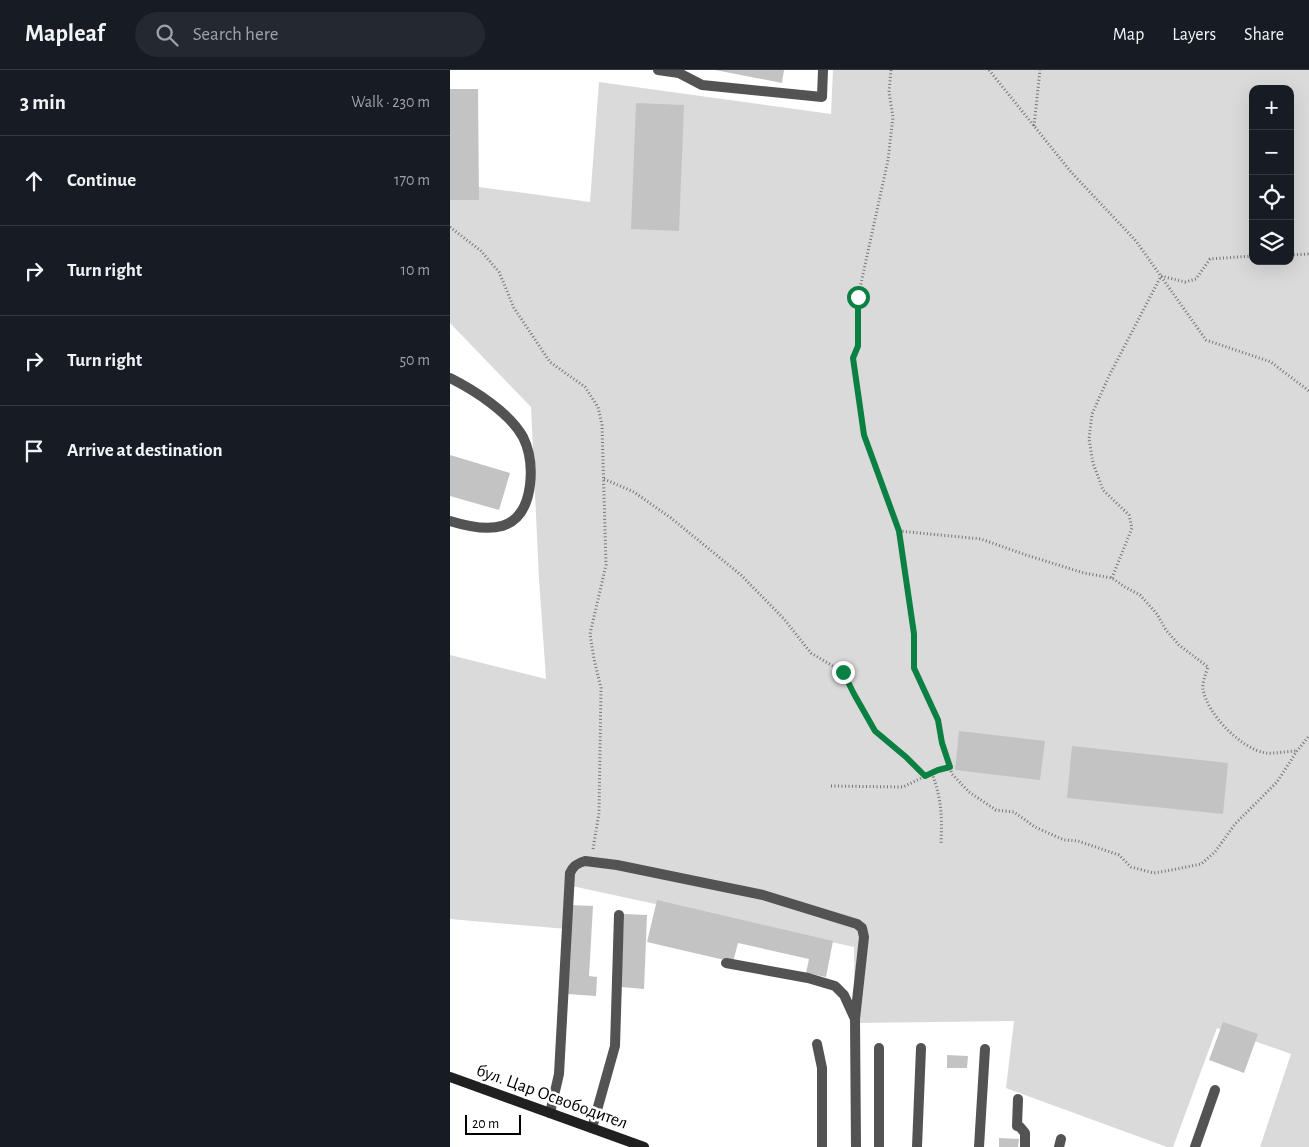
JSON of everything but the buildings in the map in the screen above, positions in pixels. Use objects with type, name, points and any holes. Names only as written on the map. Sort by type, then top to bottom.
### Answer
[{"type":"main road","name":"бул. Цар Освободител","points":[[450,1077],[644,1147]]},
{"type":"lane","points":[[658,70],[678,73],[702,85],[822,97],[823,70]]},
{"type":"lane","points":[[450,378],[499,409],[522,436],[529,452],[532,468],[529,495],[520,516],[501,527],[490,528],[465,526],[450,521]]},
{"type":"lane","points":[[550,1113],[559,1074],[570,874],[572,869],[580,862],[590,862],[617,865],[763,895],[860,926],[864,934],[855,1019],[856,1147]]},
{"type":"lane","points":[[592,1128],[615,1046],[619,915]]},
{"type":"lane","points":[[726,963],[808,978],[835,986],[844,995],[855,1019]]},
{"type":"lane","points":[[817,1044],[822,1068],[822,1147]]},
{"type":"lane","points":[[879,1048],[879,1147]]},
{"type":"lane","points":[[917,1147],[921,1048]]},
{"type":"lane","points":[[979,1147],[985,1049]]},
{"type":"lane","points":[[1195,1147],[1215,1090]]},
{"type":"lane","points":[[1018,1099],[1017,1126],[1025,1133],[1025,1147]]},
{"type":"path","points":[[892,70],[888,92],[893,117],[888,160],[858,297],[858,346],[853,358],[864,435],[899,531],[914,634],[914,668],[938,720],[942,743],[952,774],[969,792],[996,810],[1014,812],[1035,827],[1064,840],[1078,841],[1101,848],[1119,855],[1131,867],[1154,872],[1201,864],[1215,852],[1235,824],[1277,782],[1309,736]]},
{"type":"path","points":[[989,70],[1071,172],[1136,240],[1206,340],[1271,362],[1309,391]]},
{"type":"path","points":[[1034,127],[1040,70]]},
{"type":"path","points":[[450,227],[481,251],[500,272],[514,308],[550,362],[585,387],[598,407],[602,425],[606,564],[590,634],[601,688],[599,813],[590,862]]},
{"type":"path","points":[[1294,255],[1309,254]]},
{"type":"path","points":[[1161,276],[1185,282],[1196,279],[1210,259],[1249,256]]},
{"type":"path","points":[[1112,578],[1132,528],[1129,515],[1103,490],[1093,464],[1089,439],[1092,414],[1109,376],[1161,276]]},
{"type":"path","points":[[604,479],[634,492],[671,518],[741,575],[784,619],[811,653],[843,672],[875,731],[925,776]]},
{"type":"path","points":[[899,531],[981,539],[1084,573],[1112,578],[1125,588],[1140,595],[1157,614],[1166,630],[1179,645],[1208,667],[1203,688],[1209,706],[1223,726],[1238,740],[1265,753],[1297,751]]},
{"type":"path","points":[[831,786],[903,787],[932,773],[950,767]]},
{"type":"path","points":[[932,773],[940,796],[942,811],[941,845]]},
{"type":"shaded area","points":[[833,70],[1309,70],[1309,1147],[1260,1147],[1291,1054],[1217,1028],[1173,1147],[1167,1147],[1006,1088],[1014,1021],[855,1023],[854,947],[572,886],[567,929],[450,919],[450,655],[546,679],[531,407],[450,323],[450,183],[590,202],[599,82],[831,114]]},
{"type":"route","points":[[843,672],[875,731],[925,776],[950,767],[942,743],[938,720],[914,668],[914,634],[899,531],[864,435],[853,358],[858,346],[858,297]]}]
